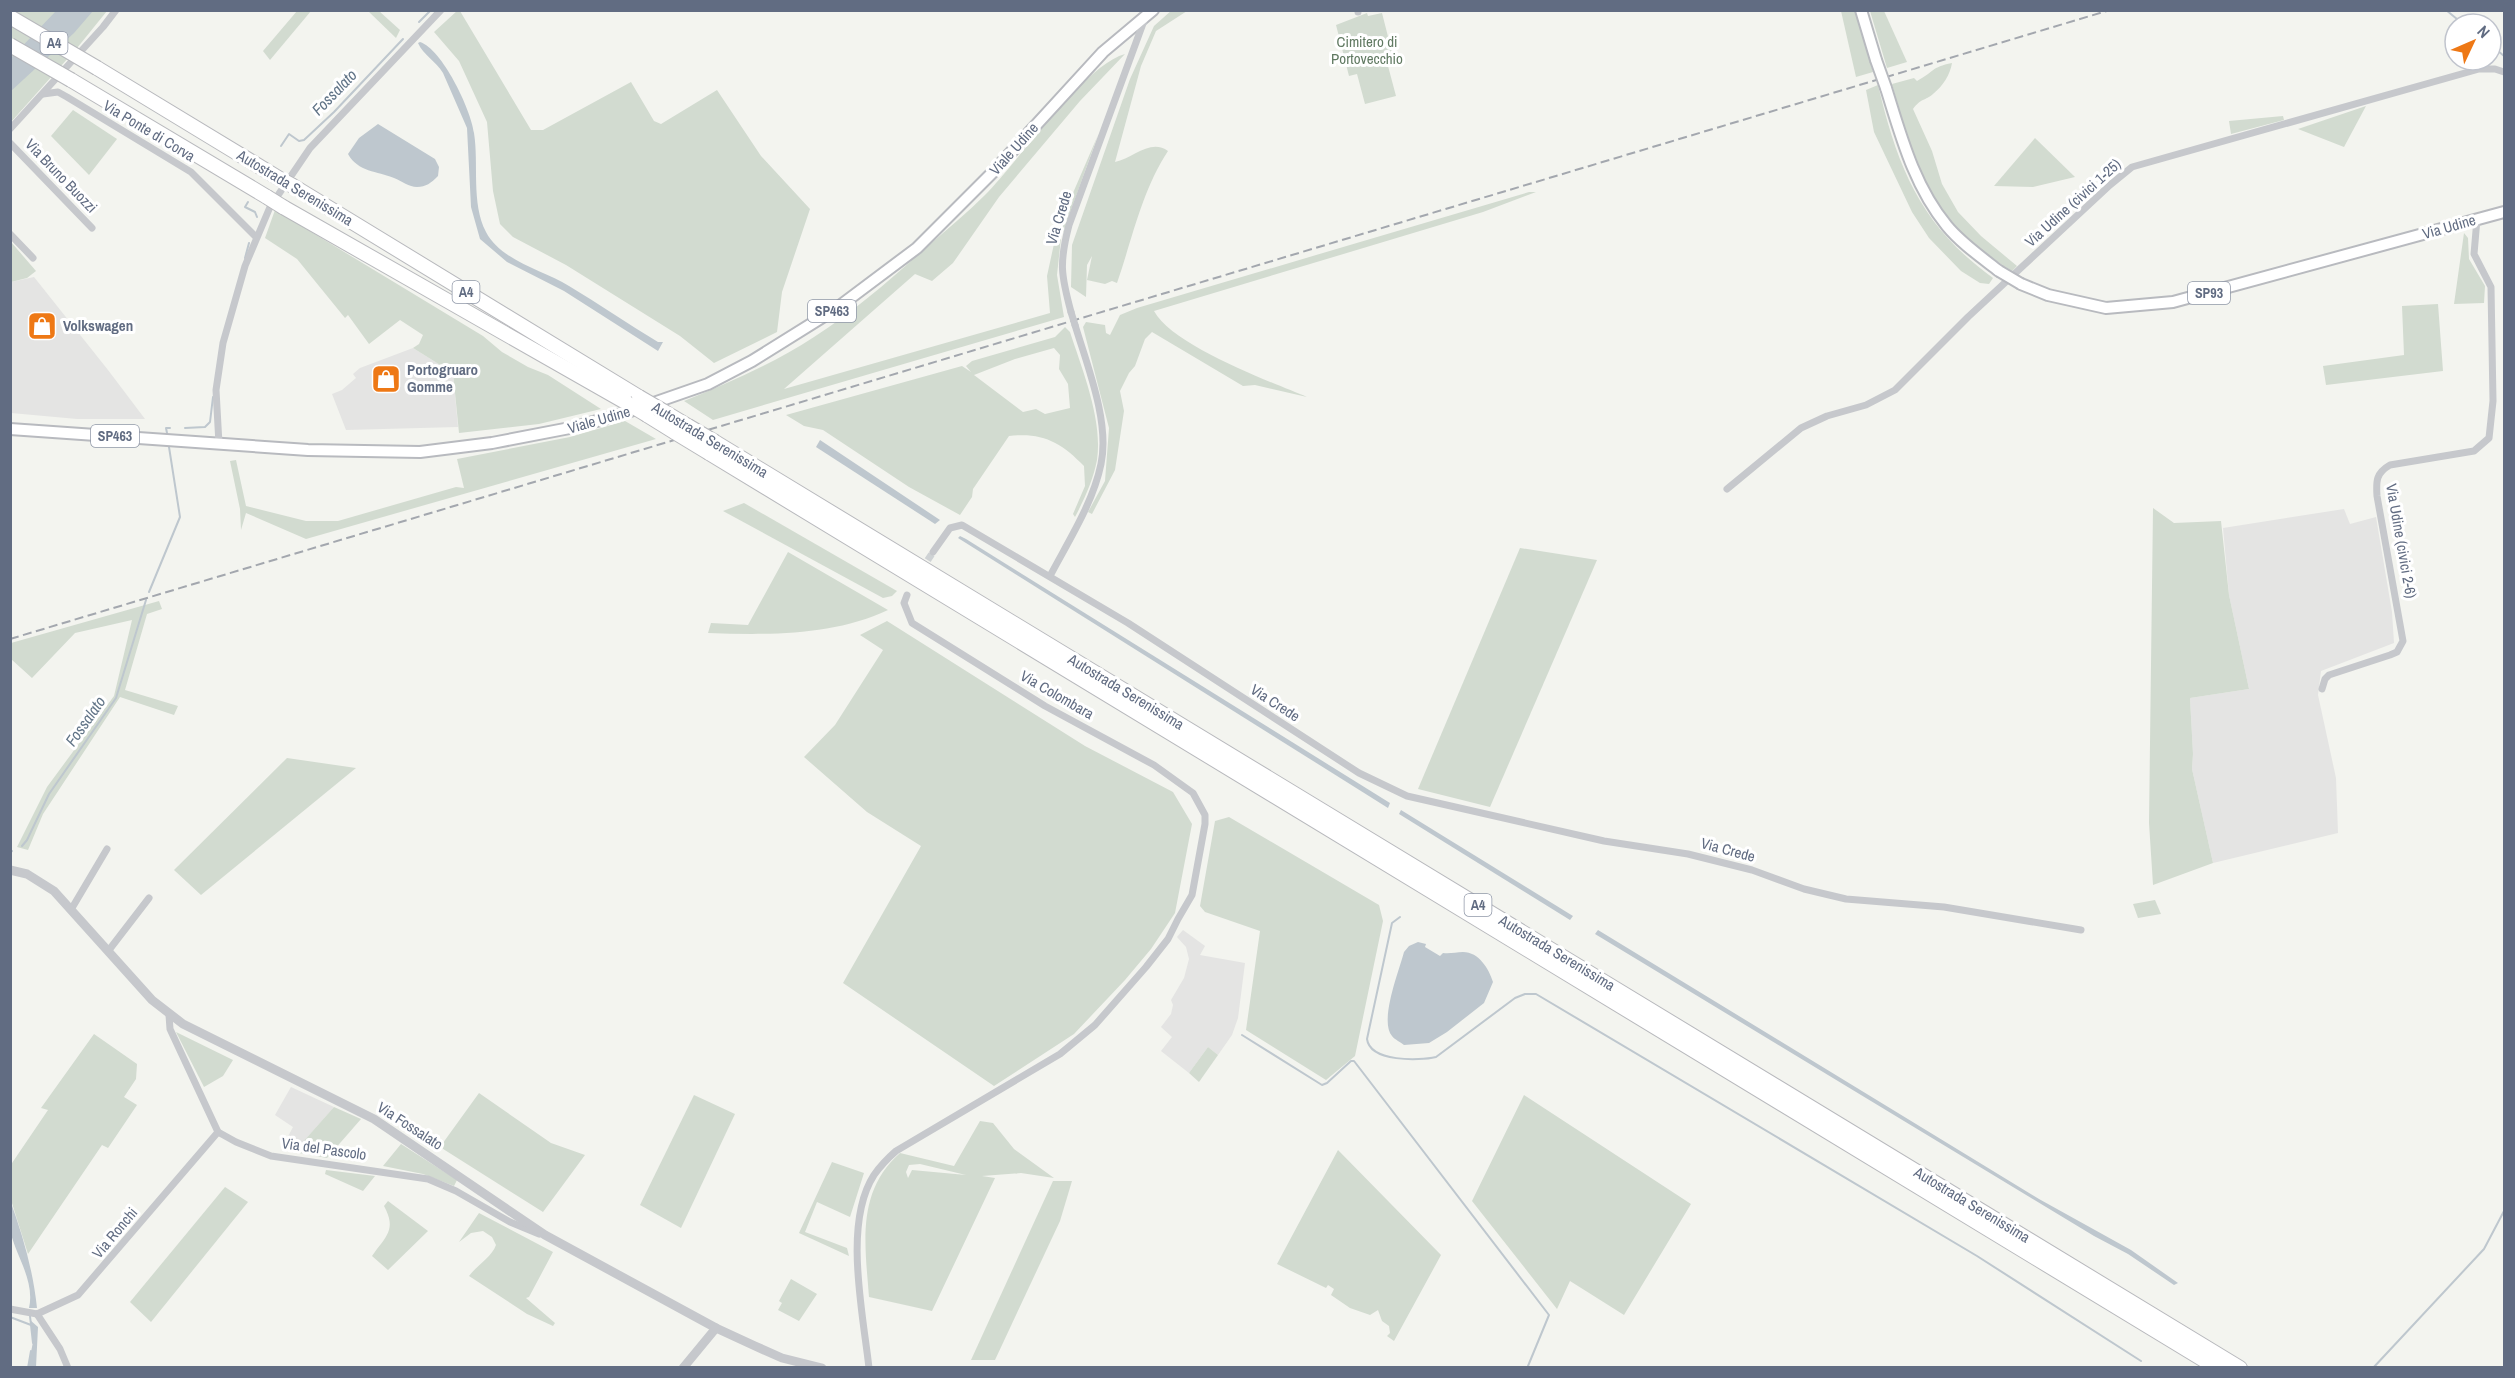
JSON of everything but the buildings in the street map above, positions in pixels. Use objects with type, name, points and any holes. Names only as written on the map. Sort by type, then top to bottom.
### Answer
[{"type":"highway","name":"Autostrada Serenissima","points":[[10,17],[293,186],[633,400],[647,415],[682,429],[2240,1368]]},
{"type":"highway","name":"Autostrada Serenissima","points":[[10,45],[283,207],[633,400],[663,411],[682,429]]},
{"type":"highway","name":"Autostrada Serenissima","points":[[712,447],[2217,1368]]},
{"type":"main road","name":"Via Udine","points":[[1861,10],[1903,142],[1920,186],[1931,204],[1948,227],[1970,249],[2021,284],[2048,295],[2106,308],[2133,308],[2173,302],[2505,212]]},
{"type":"main road","name":"Viale Udine","points":[[10,429],[308,450],[400,452],[492,443],[585,425],[708,384],[752,361],[837,308],[917,248],[993,172],[1089,66],[1149,13]]},
{"type":"street","points":[[10,129],[116,10]]},
{"type":"street","points":[[219,444],[216,390],[224,343],[245,266],[270,207],[302,159],[441,10]]},
{"type":"street","name":"Via Crede","points":[[1149,13],[1076,206],[1062,253],[1061,275],[1097,399],[1102,461],[1096,486],[1050,576],[1128,623],[1359,773],[1407,796],[1604,841],[1688,854],[1752,870],[1804,889],[1846,899],[1944,907],[2081,930]]},
{"type":"street","name":"Via Udine (civici 1-25)","points":[[1727,489],[1801,428],[1827,416],[1866,405],[1895,390],[1968,317],[2132,167],[2479,69],[2495,69],[2505,72]]},
{"type":"street","name":"Via Ponte di Corva","points":[[43,94],[58,92],[191,172],[256,237]]},
{"type":"street","name":"Via Bruno Buozzi","points":[[10,143],[92,228]]},
{"type":"street","name":"Via Udine (civici 2-6)","points":[[2322,689],[2329,675],[2390,655],[2400,648],[2403,641],[2377,496],[2376,480],[2380,471],[2390,465],[2474,451],[2489,438],[2493,401],[2491,287],[2474,254],[2477,219]]},
{"type":"street","points":[[10,234],[33,258]]},
{"type":"street","points":[[933,552],[950,528],[962,525],[1050,576]]},
{"type":"street","name":"Via Colombara","points":[[869,1368],[858,1244],[864,1199],[873,1176],[896,1151],[1076,1044],[1110,1009],[1167,939],[1192,895],[1205,815],[1193,793],[1154,765],[1045,706],[912,623],[904,603],[907,595]]},
{"type":"street","points":[[72,908],[107,849]]},
{"type":"street","name":"Via Fossalato","points":[[10,870],[43,882],[72,908],[152,1000],[169,1015],[204,1036],[374,1119],[545,1235],[716,1328],[782,1358],[822,1368]]},
{"type":"street","points":[[109,950],[149,898]]},
{"type":"street","points":[[169,1015],[170,1029],[218,1132]]},
{"type":"street","name":"Via del Pascolo","points":[[218,1132],[271,1156],[428,1179],[456,1191],[510,1222],[545,1235]]},
{"type":"street","name":"Via Ronchi","points":[[10,1309],[37,1314],[67,1301],[90,1283],[218,1132]]},
{"type":"street","points":[[37,1314],[60,1349],[68,1368]]},
{"type":"street","points":[[683,1368],[716,1328]]},
{"type":"shaded area","points":[[56,11],[93,11],[74,33],[11,91],[10,59]]},
{"type":"shaded area","points":[[418,43],[429,47],[446,68],[472,122],[478,209],[486,232],[493,242],[512,258],[559,280],[658,342],[663,342],[658,351],[564,291],[507,262],[480,239],[471,207],[467,128],[443,73],[423,51]]},
{"type":"shaded area","points":[[378,124],[435,159],[439,167],[438,176],[431,183],[414,187],[362,168],[352,160],[348,154],[359,138]]},
{"type":"shaded area","name":"Volkswagen","points":[[34,277],[145,419],[77,419],[11,413],[11,282]]},
{"type":"shaded area","points":[[413,348],[453,373],[458,427],[346,430],[332,394],[342,390],[356,378],[353,374],[360,368]]},
{"type":"shaded area","points":[[820,440],[940,520],[935,524],[816,447]]},
{"type":"shaded area","points":[[2344,509],[2350,524],[2376,517],[2392,612],[2394,643],[2321,671],[2318,695],[2336,778],[2338,833],[2213,863],[2192,769],[2190,698],[2249,689],[2229,595],[2223,528]]},
{"type":"shaded area","points":[[960,536],[1390,803],[1388,808],[958,538]]},
{"type":"shaded area","points":[[1401,810],[1573,916],[1570,920],[1399,814]]},
{"type":"shaded area","points":[[1183,930],[1205,946],[1200,955],[1245,963],[1238,1018],[1232,1035],[1218,1055],[1208,1047],[1189,1073],[1161,1051],[1172,1037],[1161,1027],[1171,1014],[1173,1005],[1171,1000],[1184,978],[1189,959],[1186,947],[1177,937]]},
{"type":"shaded area","points":[[1598,930],[2039,1199],[2131,1250],[2178,1283],[2174,1285],[2128,1254],[2094,1236],[1595,934]]},
{"type":"shaded area","points":[[1418,942],[1426,944],[1425,947],[1440,956],[1443,953],[1460,952],[1474,955],[1486,967],[1493,982],[1484,1003],[1447,1032],[1429,1043],[1404,1045],[1393,1037],[1389,1029],[1389,1008],[1404,952],[1409,946]]},
{"type":"shaded area","points":[[291,1087],[334,1107],[294,1152],[281,1150],[293,1127],[275,1115]]},
{"type":"shaded area","points":[[10,1200],[27,1253],[37,1308],[29,1308],[28,1279],[10,1230]]},
{"type":"shaded area","points":[[30,1320],[38,1327],[36,1367],[28,1367],[33,1342]]},
{"type":"green space","points":[[458,10],[531,130],[543,130],[631,82],[654,121],[661,124],[717,90],[761,156],[810,209],[782,292],[777,332],[714,363],[680,336],[566,265],[513,237],[500,224],[493,191],[487,122],[459,61],[434,32]]},
{"type":"green space","points":[[1172,10],[1187,11],[1156,31],[1141,66],[1115,162],[1149,148],[1162,148],[1168,151],[1144,199],[1117,283],[1112,281],[1105,284],[1087,280],[1092,256],[1087,265],[1086,297],[1071,287],[1072,245],[1130,79],[1154,26]]},
{"type":"green space","points":[[11,11],[107,11],[11,122]]},
{"type":"green space","points":[[297,11],[311,11],[270,60],[263,51]]},
{"type":"green space","points":[[368,11],[379,11],[400,30],[396,38]]},
{"type":"green space","points":[[1841,11],[1855,11],[1873,72],[1856,77]]},
{"type":"green space","points":[[1870,11],[1884,11],[1907,62],[1887,68]]},
{"type":"green space","name":"Cimitero di Portovecchio","points":[[1367,13],[1368,16],[1382,13],[1395,64],[1388,66],[1396,96],[1365,104],[1357,74],[1349,76],[1336,25]]},
{"type":"green space","points":[[1125,54],[1080,101],[999,197],[953,263],[932,281],[915,274],[784,389],[1050,313],[1047,276],[1057,230],[1098,135],[1061,238],[1057,275],[1064,317],[713,420],[684,401],[767,364],[829,327],[859,305],[985,195],[1052,116],[1090,76]]},
{"type":"green space","points":[[1952,63],[1948,76],[1940,87],[1913,109],[1932,151],[1942,184],[1958,212],[1981,236],[2017,266],[2012,271],[1962,233],[1945,213],[1919,168],[1909,143],[1892,84],[1914,78],[1917,81],[1936,68]]},
{"type":"green space","points":[[1878,85],[1894,143],[1916,194],[1947,238],[1993,278],[1989,284],[1980,283],[1961,271],[1929,238],[1912,212],[1874,132],[1866,90]]},
{"type":"green space","points":[[2366,106],[2344,147],[2298,129]]},
{"type":"green space","points":[[73,110],[117,139],[89,175],[51,136]]},
{"type":"green space","points":[[2283,116],[2284,120],[2231,134],[2229,121]]},
{"type":"green space","points":[[2035,138],[2075,177],[2033,187],[1994,186]]},
{"type":"green space","points":[[1529,192],[1536,192],[1483,212],[1154,311],[1164,324],[1201,349],[1247,372],[1307,397],[1255,385],[1243,386],[1152,332],[1145,339],[1135,366],[1120,391],[1124,411],[1115,470],[1092,514],[1088,512],[1105,481],[1109,428],[1083,327],[1086,322],[1105,325],[1106,333],[1110,335],[1120,315],[1137,308]]},
{"type":"green space","points":[[275,210],[483,336],[502,352],[548,375],[601,409],[539,424],[459,433],[453,373],[413,348],[419,344],[423,335],[400,320],[369,344],[348,315],[345,318],[297,259],[265,238]]},
{"type":"green space","points":[[2464,233],[2468,238],[2469,259],[2485,286],[2484,303],[2454,304]]},
{"type":"green space","points":[[11,242],[36,271],[27,278],[11,282]]},
{"type":"green space","points":[[2438,304],[2443,371],[2326,385],[2323,366],[2404,355],[2402,306]]},
{"type":"green space","points":[[1065,327],[1070,332],[1090,395],[1097,428],[1097,460],[1088,489],[1075,517],[1073,514],[1085,486],[1084,466],[1050,440],[1021,435],[1009,436],[973,489],[972,497],[960,515],[909,487],[823,430],[804,426],[786,415],[962,366],[971,372],[966,366],[972,361],[1055,337]],"holes":[[[1054,348],[1060,355],[1059,369],[1068,384],[1070,408],[1045,414],[1036,409],[1023,412],[974,375],[1015,359]]]},
{"type":"green space","points":[[625,421],[656,439],[306,539],[246,513],[241,530],[240,509],[230,461],[236,460],[246,506],[306,521],[338,521],[456,487],[464,488],[457,459],[570,437]]},
{"type":"green space","points":[[744,503],[897,591],[892,596],[883,598],[723,511]]},
{"type":"green space","points":[[2153,508],[2174,523],[2221,521],[2229,595],[2249,689],[2190,698],[2192,769],[2213,863],[2153,885],[2149,823]]},
{"type":"green space","points":[[1520,548],[1597,560],[1490,807],[1418,789]]},
{"type":"green space","points":[[788,552],[888,610],[845,625],[800,632],[708,633],[711,623],[748,625]]},
{"type":"green space","points":[[159,601],[162,609],[147,614],[125,690],[178,706],[174,715],[120,697],[43,814],[28,850],[17,847],[47,787],[114,696],[132,620],[75,633],[32,678],[11,659],[11,643]]},
{"type":"green space","points":[[887,621],[1085,746],[1173,792],[1192,824],[1175,913],[1151,949],[1074,1034],[994,1086],[843,983],[921,846],[867,812],[804,757],[835,725],[883,650],[860,635]]},
{"type":"green space","points":[[287,758],[356,768],[201,895],[174,870]]},
{"type":"green space","points":[[1229,817],[1379,905],[1383,921],[1355,1056],[1326,1080],[1246,1030],[1260,931],[1205,912],[1200,906],[1215,821]]},
{"type":"green space","points":[[2155,900],[2161,914],[2138,918],[2133,904]]},
{"type":"green space","points":[[176,1032],[233,1060],[223,1076],[204,1087]]},
{"type":"green space","points":[[94,1034],[137,1064],[136,1079],[124,1097],[137,1105],[108,1148],[102,1145],[28,1254],[11,1200],[10,1166],[48,1110],[41,1108]]},
{"type":"green space","points":[[1208,1047],[1218,1055],[1199,1082],[1189,1073]]},
{"type":"green space","points":[[479,1093],[551,1143],[585,1155],[543,1212],[440,1147]]},
{"type":"green space","points":[[694,1095],[735,1114],[681,1228],[640,1205]]},
{"type":"green space","points":[[1524,1095],[1691,1204],[1624,1315],[1570,1281],[1557,1309],[1472,1201]]},
{"type":"green space","points":[[334,1107],[361,1119],[327,1158],[294,1152]]},
{"type":"green space","points":[[980,1121],[993,1123],[1014,1149],[1054,1178],[1021,1173],[982,1176],[995,1178],[932,1311],[869,1297],[865,1238],[867,1220],[876,1184],[886,1168],[900,1153],[954,1166]],"holes":[[[920,1164],[966,1175],[912,1170],[908,1178],[906,1172],[909,1165]]]},
{"type":"green space","points":[[401,1144],[457,1180],[454,1186],[423,1174],[383,1166]]},
{"type":"green space","points":[[1338,1150],[1441,1255],[1394,1341],[1387,1336],[1390,1333],[1389,1326],[1382,1321],[1378,1310],[1370,1315],[1350,1308],[1331,1295],[1334,1289],[1328,1285],[1326,1288],[1277,1264]]},
{"type":"green space","points":[[832,1162],[864,1173],[850,1217],[817,1202],[805,1232],[847,1248],[849,1256],[799,1233]]},
{"type":"green space","points":[[326,1170],[375,1176],[363,1191],[325,1174]]},
{"type":"green space","points":[[1053,1181],[1072,1181],[1060,1221],[995,1360],[971,1360]]},
{"type":"green space","points":[[225,1187],[248,1202],[151,1322],[130,1302]]},
{"type":"green space","points":[[388,1201],[428,1231],[388,1270],[372,1256],[390,1227],[384,1206]]},
{"type":"green space","points":[[479,1213],[553,1252],[529,1297],[526,1298],[555,1323],[553,1326],[527,1314],[469,1276],[496,1245],[492,1237],[483,1231],[471,1233],[459,1242]]},
{"type":"green space","points":[[791,1279],[817,1294],[799,1321],[778,1310],[782,1303],[779,1301]]},
{"type":"waterway","name":"Fossalato","points":[[419,22],[431,10]]},
{"type":"waterway","name":"Fossalato","points":[[281,146],[289,134],[299,141],[304,140],[334,112],[403,39]]},
{"type":"waterway","name":"Fossalato","points":[[248,202],[245,207],[255,212],[257,217]]},
{"type":"waterway","name":"Fossalato","points":[[245,258],[249,243]]},
{"type":"waterway","name":"Fossalato","points":[[185,428],[205,427],[210,422],[213,397]]},
{"type":"waterway","name":"Fossalato","points":[[167,433],[166,428],[170,428]]},
{"type":"waterway","name":"Fossalato","points":[[149,592],[180,517],[169,447]]},
{"type":"waterway","name":"Fossalato","points":[[22,846],[49,794],[116,698],[146,600]]},
{"type":"waterway","points":[[1400,917],[1392,923],[1367,1039],[1370,1047],[1377,1052],[1386,1056],[1407,1059],[1436,1057],[1515,998],[1525,994],[1536,994],[1977,1256],[2141,1361]]},
{"type":"waterway","points":[[1242,1035],[1322,1085],[1354,1061],[1549,1315],[1528,1366]]},
{"type":"waterway","points":[[2373,1368],[2484,1249],[2504,1211]]},
{"type":"waterway","points":[[30,1316],[33,1343]]},
{"type":"waterway","points":[[10,1317],[31,1325]]},
{"type":"waterway","points":[[28,1368],[31,1351]]},
{"type":"tunnel","points":[[922,569],[933,552]]},
{"type":"railway","points":[[10,639],[2110,10]]},
{"type":"place","name":"Volkswagen","points":[[42,326]]},
{"type":"place","name":"Portogruaro Gomme","points":[[386,379]]}]
